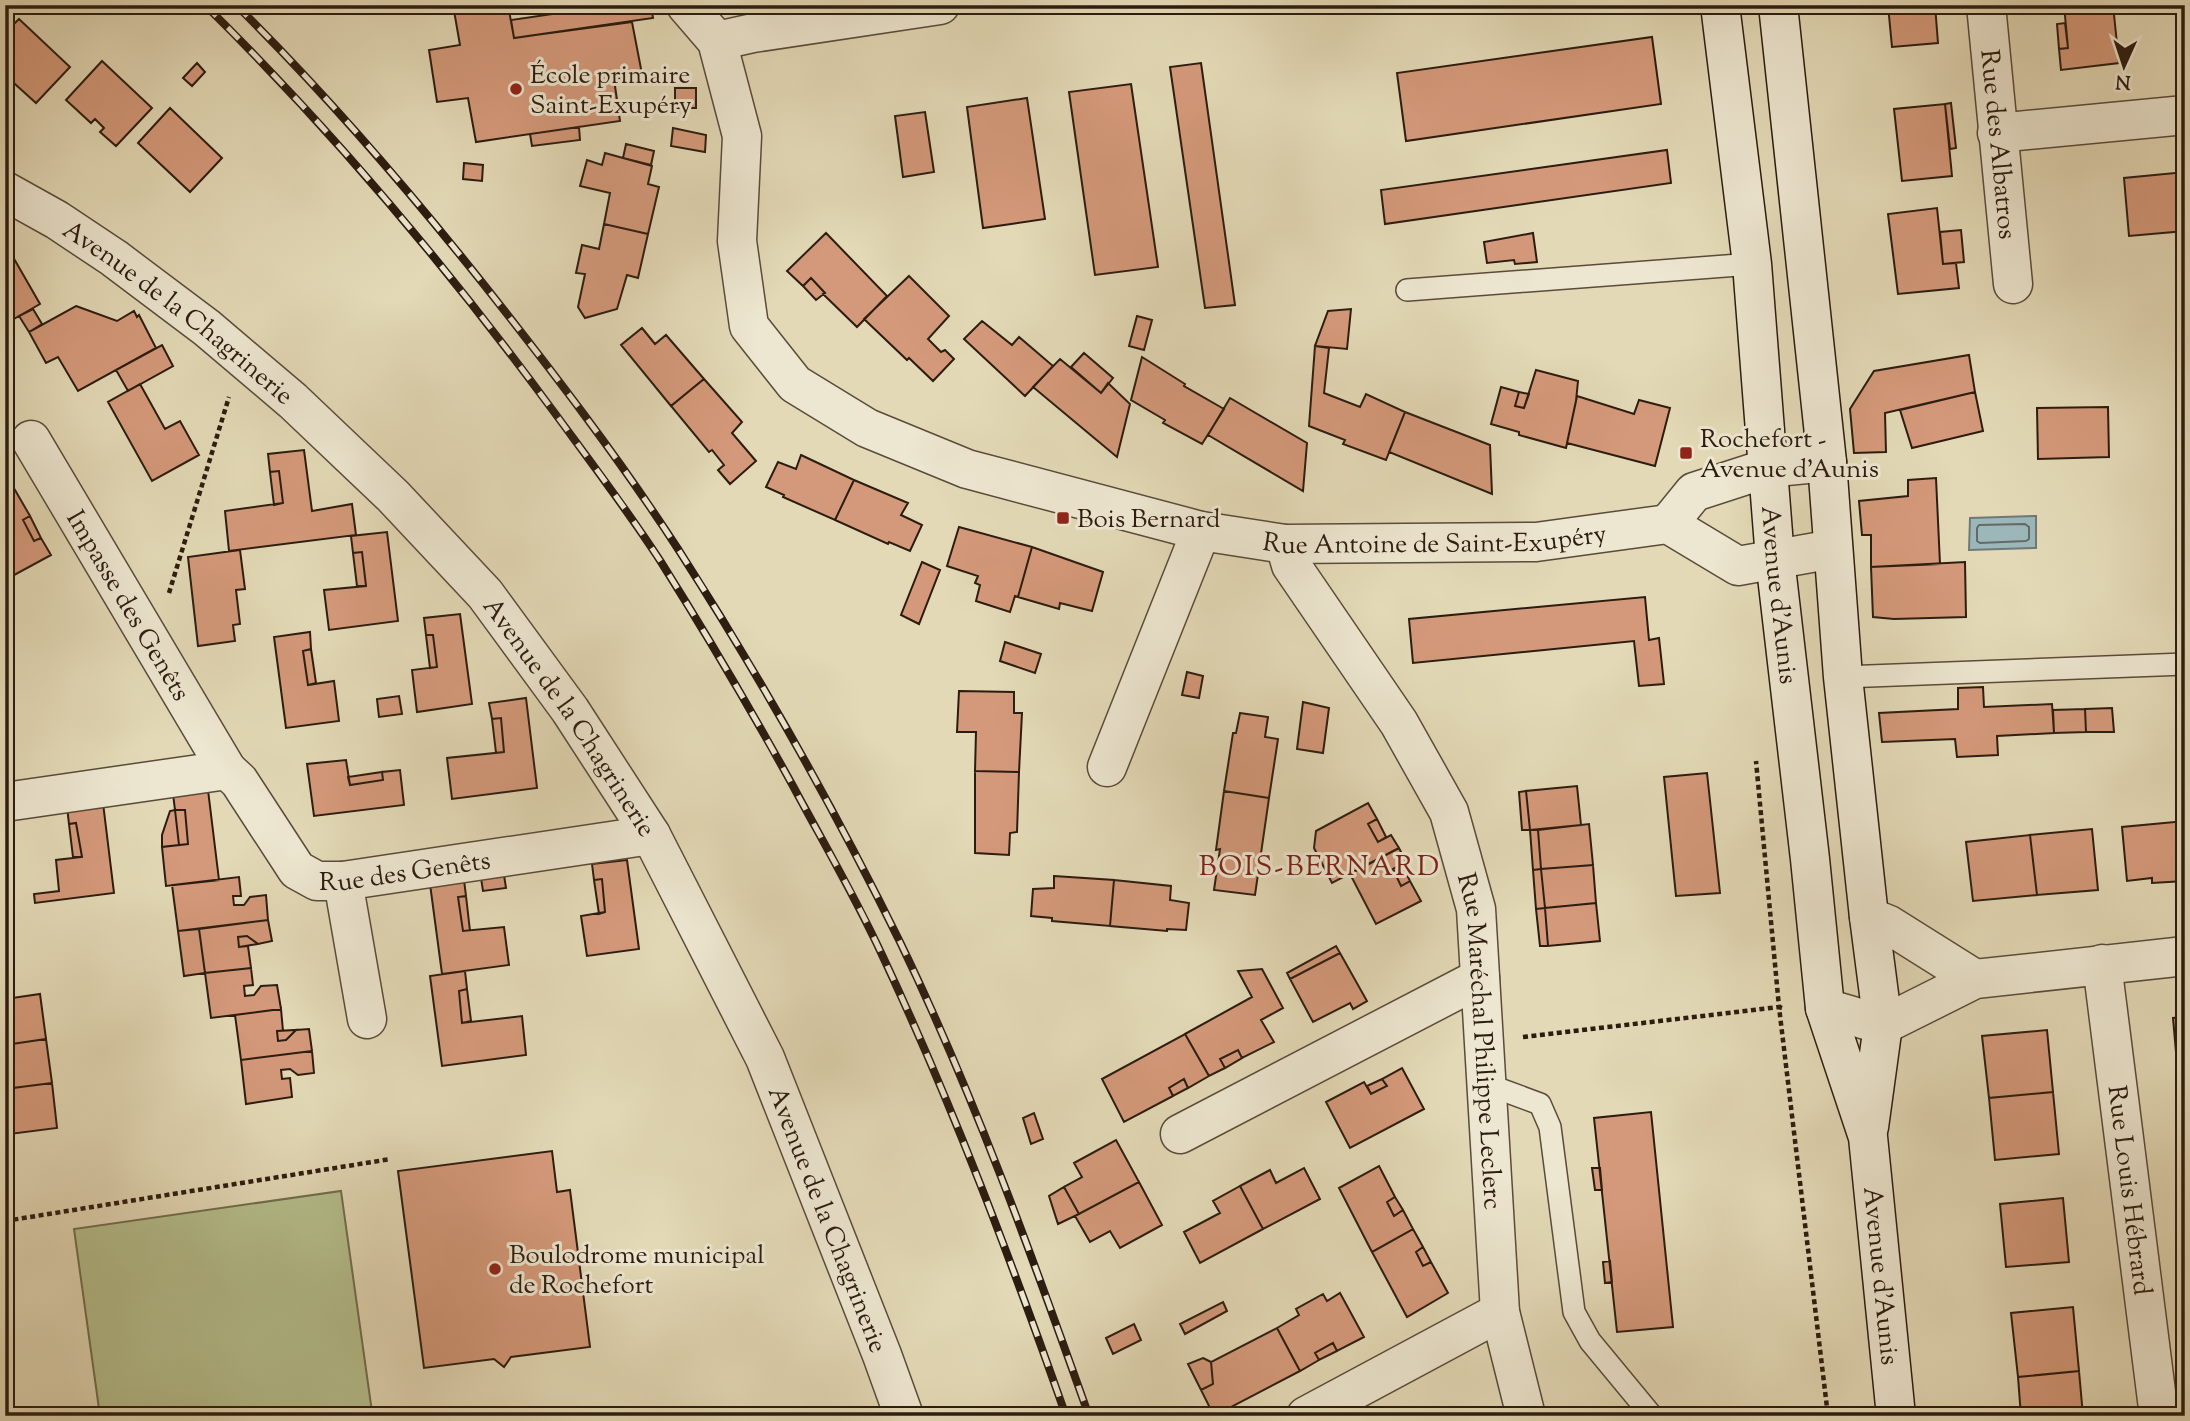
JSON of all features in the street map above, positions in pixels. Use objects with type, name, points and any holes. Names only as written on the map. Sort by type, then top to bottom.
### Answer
[{"type":"street","name":"Rue Antoine de Saint-Exupéry","points":[[687,5],[717,41],[742,136],[737,241],[749,326],[795,384],[867,428],[967,469],[1201,531],[1285,544],[1536,542],[1668,524]]},
{"type":"street","points":[[717,41],[751,19],[940,5]]},
{"type":"street","name":"Avenue d'Aunis","points":[[1720,5],[1752,264],[1775,559],[1825,1008],[1868,1137],[1896,1416]]},
{"type":"street","name":"Avenue d'Aunis","points":[[1778,5],[1826,463],[1843,677],[1883,1025],[1868,1137]]},
{"type":"street","name":"Rue des Albatros","points":[[1986,5],[2013,284]]},
{"type":"street","points":[[1997,133],[2185,115]]},
{"type":"street","name":"Avenue de la Chagrinerie","points":[[5,191],[57,220],[114,258],[207,328],[293,401],[393,496],[485,594],[570,710],[651,835],[765,1058],[883,1355],[904,1416]]},
{"type":"street","name":"Impasse des Genêts","points":[[31,440],[227,770]]},
{"type":"street","points":[[1826,463],[1768,468],[1694,492],[1668,524],[1738,566],[1833,549]]},
{"type":"street","points":[[1107,767],[1201,531]]},
{"type":"street","name":"Rue Maréchal Philippe Leclerc","points":[[1285,544],[1291,565],[1399,723],[1450,811],[1476,909],[1500,1312],[1526,1416]]},
{"type":"street","points":[[5,802],[227,770]]},
{"type":"street","name":"Rue des Genêts","points":[[227,770],[239,781],[297,870],[317,881],[343,881],[651,835]]},
{"type":"street","points":[[343,881],[367,1019]]},
{"type":"street","points":[[1869,917],[1889,925],[1975,979]]},
{"type":"street","points":[[1825,1008],[1883,1025],[1975,979],[2185,956]]},
{"type":"street","name":"Rue Louis Hébrard","points":[[2102,964],[2159,1416]]},
{"type":"street","points":[[1180,1134],[1479,978]]},
{"type":"street","points":[[1306,1416],[1500,1312]]},
{"type":"lane","points":[[1407,290],[1752,264]]},
{"type":"lane","points":[[1843,677],[2185,664]]},
{"type":"lane","points":[[1486,1084],[1540,1104],[1550,1127],[1574,1312],[1590,1341],[1652,1416]]},
{"type":"path","points":[[153,644],[241,358]]},
{"type":"path","points":[[1756,759],[1779,1007],[1828,1416]]},
{"type":"path","points":[[1484,1042],[1779,1007],[1825,1008]]},
{"type":"path","points":[[5,1221],[391,1159]]},
{"type":"green space","points":[[341,1191],[372,1412],[343,1416],[100,1416],[74,1229]]},
{"type":"water","points":[[2036,516],[2036,548],[1969,550],[1970,518]]},
{"type":"building","points":[[453,5],[508,5],[514,38],[632,22],[642,74],[614,79],[620,121],[476,142],[468,98],[437,102],[429,50],[460,45]]},
{"type":"building","points":[[614,5],[651,5],[653,18],[514,38],[511,20]]},
{"type":"building","points":[[1888,5],[1935,5],[1938,43],[1892,47]]},
{"type":"building","points":[[2064,5],[2113,5],[2119,63],[2061,70],[2059,49],[2068,48]]},
{"type":"building","points":[[19,19],[70,67],[36,103],[5,75],[5,33]]},
{"type":"building","points":[[2065,23],[2068,48],[2059,49],[2057,24]]},
{"type":"building","points":[[1652,37],[1661,104],[1406,141],[1397,73]]},
{"type":"building","points":[[102,61],[152,108],[116,146],[100,132],[104,128],[95,119],[91,123],[66,100]]},
{"type":"building","points":[[197,63],[205,72],[192,86],[183,78]]},
{"type":"building","points":[[1201,63],[1235,305],[1205,308],[1170,67]]},
{"type":"building","points":[[1131,84],[1158,267],[1095,275],[1069,92]]},
{"type":"building","points":[[675,88],[696,88],[696,108],[675,108]]},
{"type":"building","points":[[1027,98],[1045,219],[983,228],[967,107]]},
{"type":"building","points":[[1951,103],[1956,148],[1950,149],[1945,104]]},
{"type":"building","points":[[1945,104],[1952,176],[1902,181],[1894,109]]},
{"type":"building","points":[[170,108],[222,158],[190,192],[138,143]]},
{"type":"building","points":[[925,112],[934,172],[903,177],[895,116]]},
{"type":"building","points":[[579,127],[580,140],[532,146],[530,134]]},
{"type":"building","points":[[673,128],[706,135],[705,152],[671,146]]},
{"type":"building","points":[[626,144],[654,151],[651,165],[623,158]]},
{"type":"building","points":[[1667,150],[1671,183],[1385,224],[1381,190]]},
{"type":"building","points":[[605,153],[652,166],[648,184],[659,187],[648,234],[604,224],[610,193],[580,186],[587,160],[602,165]]},
{"type":"building","points":[[464,163],[483,165],[482,181],[463,179]]},
{"type":"building","points":[[2185,172],[2185,231],[2129,236],[2124,178]]},
{"type":"building","points":[[1937,208],[1943,264],[1956,263],[1959,288],[1898,294],[1888,214]]},
{"type":"building","points":[[604,224],[648,234],[638,278],[627,275],[617,309],[585,318],[578,307],[585,274],[576,273],[582,245],[599,249]]},
{"type":"building","points":[[1961,230],[1964,262],[1943,264],[1940,232]]},
{"type":"building","points":[[826,233],[887,296],[857,327],[823,294],[825,293],[811,278],[803,286],[787,271]]},
{"type":"building","points":[[1533,233],[1537,262],[1515,264],[1514,260],[1487,263],[1484,242]]},
{"type":"building","points":[[5,243],[40,304],[5,324]]},
{"type":"building","points":[[909,276],[949,316],[928,339],[941,352],[945,350],[954,359],[933,381],[864,319]]},
{"type":"building","points":[[811,278],[825,293],[816,300],[803,286]]},
{"type":"building","points":[[76,306],[117,321],[134,311],[137,317],[139,315],[156,348],[78,391],[58,357],[46,363],[29,332]]},
{"type":"building","points":[[33,309],[42,324],[29,332],[19,316]]},
{"type":"building","points":[[1351,309],[1347,349],[1315,346],[1328,311]]},
{"type":"building","points":[[1137,316],[1152,320],[1144,350],[1129,346]]},
{"type":"building","points":[[982,321],[1012,345],[1019,337],[1053,366],[1025,396],[964,339]]},
{"type":"building","points":[[642,328],[655,344],[666,335],[704,379],[671,406],[621,345]]},
{"type":"building","points":[[162,345],[173,366],[128,391],[116,370]]},
{"type":"building","points":[[1315,346],[1329,348],[1324,393],[1360,407],[1366,394],[1405,412],[1386,460],[1343,444],[1345,440],[1309,426]]},
{"type":"building","points":[[1084,353],[1113,378],[1101,393],[1071,367]]},
{"type":"building","points":[[1969,355],[1975,392],[1885,413],[1886,452],[1854,453],[1850,409],[1874,371]]},
{"type":"building","points":[[1142,357],[1224,409],[1202,444],[1163,423],[1165,420],[1131,400]]},
{"type":"building","points":[[1060,359],[1101,393],[1108,383],[1130,404],[1117,457],[1033,387]]},
{"type":"building","points":[[1536,370],[1578,381],[1566,448],[1491,424],[1501,387],[1519,392],[1515,406],[1524,408]]},
{"type":"building","points":[[704,379],[742,422],[732,433],[756,461],[730,484],[718,470],[724,465],[712,450],[709,452],[671,406]]},
{"type":"building","points":[[140,384],[165,429],[180,421],[199,455],[152,481],[108,402]]},
{"type":"building","points":[[1519,392],[1529,394],[1524,408],[1515,406]]},
{"type":"building","points":[[1975,392],[1983,431],[1912,448],[1900,410]]},
{"type":"building","points":[[1577,396],[1634,414],[1639,400],[1670,408],[1655,466],[1567,443]]},
{"type":"building","points":[[1230,398],[1307,443],[1303,491],[1208,435]]},
{"type":"building","points":[[2108,407],[2109,457],[2038,459],[2037,408]]},
{"type":"building","points":[[1405,412],[1490,445],[1492,494],[1389,452]]},
{"type":"building","points":[[304,450],[312,511],[352,504],[356,535],[229,551],[225,511],[283,503],[279,471],[270,472],[268,454]]},
{"type":"building","points":[[801,455],[854,480],[835,520],[766,487],[778,462],[796,469]]},
{"type":"building","points":[[279,471],[283,503],[274,505],[270,472]]},
{"type":"building","points":[[1936,478],[1940,564],[1871,567],[1871,535],[1862,535],[1859,501],[1908,496],[1908,480]]},
{"type":"building","points":[[854,480],[908,503],[901,515],[922,525],[910,551],[835,520]]},
{"type":"building","points":[[15,490],[30,516],[23,520],[34,541],[41,538],[51,555],[5,580],[5,553],[13,549],[5,535],[5,496]]},
{"type":"building","points":[[30,516],[41,538],[34,541],[23,520]]},
{"type":"building","points":[[959,527],[1032,547],[1018,597],[1015,596],[1010,612],[976,601],[980,585],[975,583],[978,576],[947,566]]},
{"type":"building","points":[[387,532],[398,621],[329,630],[324,590],[366,586],[362,552],[353,553],[351,536]]},
{"type":"building","points":[[1032,547],[1103,572],[1092,611],[1060,603],[1059,609],[1018,597]]},
{"type":"building","points":[[240,550],[245,589],[236,590],[240,624],[233,625],[235,641],[198,646],[188,557]]},
{"type":"building","points":[[362,552],[366,586],[357,586],[353,553]]},
{"type":"building","points":[[922,562],[940,570],[919,624],[901,615]]},
{"type":"building","points":[[1965,562],[1966,617],[1873,617],[1871,567]]},
{"type":"building","points":[[1645,597],[1649,640],[1659,638],[1664,684],[1639,686],[1634,641],[1413,663],[1409,619]]},
{"type":"building","points":[[460,614],[472,704],[417,712],[412,670],[437,667],[433,635],[426,635],[424,618]]},
{"type":"building","points":[[310,632],[311,649],[303,651],[308,685],[334,681],[339,721],[286,728],[274,637]]},
{"type":"building","points":[[426,635],[433,635],[437,667],[430,668]]},
{"type":"building","points":[[1005,642],[1041,654],[1035,673],[1000,661]]},
{"type":"building","points":[[311,649],[316,683],[308,685],[303,651]]},
{"type":"building","points":[[1187,672],[1203,676],[1199,698],[1182,695]]},
{"type":"building","points":[[1983,687],[1984,707],[2052,704],[2054,733],[1997,736],[1998,755],[1957,757],[1955,739],[1882,742],[1879,713],[1958,709],[1958,688]]},
{"type":"building","points":[[959,691],[1014,692],[1014,713],[1022,713],[1019,772],[975,771],[976,732],[957,732]]},
{"type":"building","points":[[399,696],[402,714],[379,717],[377,699]]},
{"type":"building","points":[[526,698],[537,788],[452,799],[447,758],[504,752],[501,718],[492,719],[489,703]]},
{"type":"building","points":[[1303,702],[1329,708],[1323,753],[1297,749]]},
{"type":"building","points":[[2112,708],[2114,732],[2086,732],[2085,709]]},
{"type":"building","points":[[2085,709],[2086,732],[2054,733],[2053,710]]},
{"type":"building","points":[[1240,713],[1268,717],[1265,737],[1278,739],[1269,798],[1224,791],[1233,733],[1236,733]]},
{"type":"building","points":[[501,718],[504,752],[496,753],[492,719]]},
{"type":"building","points":[[346,760],[350,785],[383,780],[382,772],[400,770],[404,805],[314,816],[307,764]]},
{"type":"building","points":[[975,771],[1019,772],[1017,832],[1010,833],[1009,855],[975,853]]},
{"type":"building","points":[[382,772],[383,780],[350,785],[348,777]]},
{"type":"building","points":[[1707,773],[1720,893],[1676,896],[1664,777]]},
{"type":"building","points":[[1577,786],[1581,825],[1530,830],[1526,791]]},
{"type":"building","points":[[208,790],[219,880],[166,886],[162,847],[188,844],[185,810],[175,810],[173,794]]},
{"type":"building","points":[[1224,791],[1269,798],[1255,895],[1214,890]]},
{"type":"building","points":[[1526,791],[1530,830],[1522,830],[1519,792]]},
{"type":"building","points":[[103,803],[114,893],[35,903],[34,894],[59,891],[56,860],[82,857],[76,823],[69,824],[67,807]]},
{"type":"building","points":[[1368,803],[1377,819],[1368,824],[1378,842],[1391,835],[1399,848],[1332,883],[1314,848],[1316,831]]},
{"type":"building","points":[[175,810],[185,810],[188,844],[179,845]]},
{"type":"building","points":[[175,810],[179,845],[162,847],[162,835],[170,811]]},
{"type":"building","points":[[1377,819],[1386,837],[1378,842],[1368,824]]},
{"type":"building","points":[[2185,821],[2185,881],[2152,883],[2152,878],[2127,881],[2122,827]]},
{"type":"building","points":[[76,823],[82,857],[73,857],[69,824]]},
{"type":"building","points":[[1589,824],[1593,865],[1541,869],[1538,830]]},
{"type":"building","points":[[2092,829],[2098,890],[2037,895],[2030,835]]},
{"type":"building","points":[[1530,830],[1538,830],[1541,869],[1533,870]]},
{"type":"building","points":[[2030,835],[2037,895],[1973,901],[1966,842]]},
{"type":"building","points":[[1399,848],[1406,862],[1393,869],[1401,886],[1410,881],[1421,901],[1376,924],[1350,874]]},
{"type":"building","points":[[627,860],[639,949],[587,956],[581,916],[605,912],[602,879],[594,880],[592,864]]},
{"type":"building","points":[[1402,865],[1410,881],[1401,886],[1393,869]]},
{"type":"building","points":[[1593,865],[1596,903],[1545,908],[1541,869]]},
{"type":"building","points":[[1541,869],[1545,908],[1536,909],[1533,870]]},
{"type":"building","points":[[504,875],[506,888],[483,891],[481,878]]},
{"type":"building","points":[[1054,876],[1114,880],[1110,926],[1052,921],[1052,918],[1031,916],[1033,889],[1054,888]]},
{"type":"building","points":[[239,877],[241,896],[233,896],[234,905],[244,905],[250,897],[266,895],[268,920],[178,931],[172,885]]},
{"type":"building","points":[[602,879],[605,912],[599,914],[594,880]]},
{"type":"building","points":[[464,880],[466,896],[458,897],[463,931],[504,927],[509,965],[442,974],[430,884]]},
{"type":"building","points":[[1114,880],[1171,886],[1170,900],[1189,903],[1186,930],[1110,926]]},
{"type":"building","points":[[466,896],[470,931],[463,931],[458,897]]},
{"type":"building","points":[[1596,903],[1600,941],[1548,946],[1545,908]]},
{"type":"building","points":[[1545,908],[1548,946],[1540,946],[1536,909]]},
{"type":"building","points":[[268,920],[272,941],[258,944],[247,936],[238,937],[239,947],[248,946],[251,968],[205,973],[199,929]]},
{"type":"building","points":[[199,929],[205,973],[184,976],[178,931]]},
{"type":"building","points":[[247,936],[258,944],[239,947],[238,937]]},
{"type":"building","points":[[1336,946],[1340,953],[1290,979],[1287,973]]},
{"type":"building","points":[[1340,953],[1367,1001],[1353,1009],[1350,1003],[1313,1022],[1290,979]]},
{"type":"building","points":[[251,968],[253,985],[244,986],[245,996],[254,995],[261,986],[277,985],[281,1009],[211,1018],[205,973]]},
{"type":"building","points":[[1262,969],[1283,1008],[1261,1020],[1274,1042],[1242,1058],[1238,1050],[1220,1059],[1225,1068],[1209,1076],[1185,1034],[1252,997],[1238,971]]},
{"type":"building","points":[[465,971],[467,989],[459,991],[462,1023],[522,1016],[526,1055],[442,1066],[430,976]]},
{"type":"building","points":[[467,989],[471,1021],[462,1023],[459,991]]},
{"type":"building","points":[[40,994],[46,1039],[5,1045],[5,999]]},
{"type":"building","points":[[281,1009],[283,1031],[277,1031],[278,1041],[286,1040],[296,1030],[309,1029],[312,1051],[241,1060],[235,1015]]},
{"type":"building","points":[[2185,1017],[2185,1085],[2179,1086],[2173,1018]]},
{"type":"building","points":[[296,1030],[286,1040],[278,1041],[277,1031]]},
{"type":"building","points":[[2047,1030],[2053,1092],[1989,1098],[1982,1036]]},
{"type":"building","points":[[1185,1034],[1209,1076],[1188,1088],[1184,1079],[1169,1088],[1173,1096],[1124,1122],[1102,1079]]},
{"type":"building","points":[[46,1039],[52,1083],[5,1089],[5,1080],[8,1080],[5,1045]]},
{"type":"building","points":[[1238,1050],[1242,1058],[1225,1068],[1220,1059]]},
{"type":"building","points":[[312,1051],[314,1073],[298,1075],[290,1069],[281,1070],[282,1079],[290,1078],[292,1097],[246,1104],[241,1060]]},
{"type":"building","points":[[1402,1068],[1424,1109],[1350,1148],[1326,1102],[1364,1082],[1371,1094],[1387,1086],[1382,1079]]},
{"type":"building","points":[[1184,1079],[1188,1088],[1173,1096],[1169,1088]]},
{"type":"building","points":[[1382,1079],[1387,1086],[1371,1094],[1367,1086]]},
{"type":"building","points":[[52,1083],[57,1128],[10,1134],[7,1113],[14,1112],[12,1101],[5,1102],[5,1089]]},
{"type":"building","points":[[2053,1092],[2059,1154],[1995,1160],[1989,1098]]},
{"type":"building","points":[[1651,1112],[1673,1327],[1617,1332],[1594,1118]]},
{"type":"building","points":[[1034,1113],[1043,1139],[1031,1144],[1023,1118]]},
{"type":"building","points":[[1116,1140],[1139,1182],[1079,1214],[1064,1187],[1082,1177],[1074,1163]]},
{"type":"building","name":"Boulodrome municipal de Rochefort","points":[[552,1151],[557,1192],[570,1190],[590,1347],[511,1357],[504,1367],[494,1359],[424,1368],[398,1171]]},
{"type":"building","points":[[1379,1166],[1395,1197],[1387,1202],[1394,1216],[1403,1210],[1413,1229],[1372,1252],[1339,1188]]},
{"type":"building","points":[[1304,1168],[1320,1199],[1263,1229],[1240,1186],[1270,1170],[1276,1183]]},
{"type":"building","points":[[1592,1168],[1600,1168],[1602,1190],[1595,1190]]},
{"type":"building","points":[[1139,1182],[1162,1225],[1120,1248],[1110,1231],[1090,1242],[1075,1216]]},
{"type":"building","points":[[1240,1186],[1263,1229],[1200,1263],[1184,1232],[1220,1213],[1213,1201]]},
{"type":"building","points":[[1064,1187],[1079,1214],[1058,1224],[1049,1196]]},
{"type":"building","points":[[1395,1197],[1403,1210],[1394,1216],[1387,1202]]},
{"type":"building","points":[[2063,1198],[2069,1262],[2006,1267],[2000,1204]]},
{"type":"building","points":[[1413,1229],[1423,1247],[1416,1252],[1423,1266],[1431,1262],[1448,1293],[1407,1317],[1372,1252]]},
{"type":"building","points":[[1423,1247],[1431,1262],[1423,1266],[1416,1252]]},
{"type":"building","points":[[1610,1261],[1612,1282],[1605,1283],[1603,1262]]},
{"type":"building","points":[[1340,1293],[1364,1337],[1337,1351],[1333,1343],[1315,1353],[1319,1360],[1300,1371],[1277,1328],[1299,1315],[1296,1309],[1323,1294],[1327,1301]]},
{"type":"building","points":[[1223,1302],[1227,1311],[1185,1334],[1180,1324]]},
{"type":"building","points":[[2073,1307],[2079,1371],[2018,1377],[2011,1313]]},
{"type":"building","points":[[1134,1324],[1141,1340],[1113,1354],[1106,1338]]},
{"type":"building","points":[[1277,1328],[1300,1371],[1214,1416],[1201,1390],[1213,1384],[1211,1362]]},
{"type":"building","points":[[1333,1343],[1337,1351],[1319,1360],[1315,1353]]},
{"type":"building","points":[[1203,1358],[1211,1362],[1213,1384],[1201,1390],[1188,1364]]},
{"type":"building","points":[[2079,1371],[2083,1416],[2021,1416],[2018,1377]]},
{"type":"building","points":[[1768,1409],[1769,1416],[1715,1416]]},
{"type":"building","points":[[674,1410],[675,1416],[630,1416]]},
{"type":"railway","points":[[205,5],[344,151],[473,305],[622,505],[695,617],[793,786],[883,957],[980,1184],[1066,1416]]},
{"type":"railway","points":[[236,5],[365,142],[510,318],[632,481],[738,645],[849,842],[927,1000],[1001,1176],[1089,1416]]},
{"type":"place","name":"École primaire Saint-Exupéry","points":[[516,89]]},
{"type":"place","name":"Rochefort - Avenue d'Aunis","points":[[1686,453]]},
{"type":"place","name":"Bois Bernard","points":[[1063,518]]},
{"type":"place","name":"Boulodrome municipal de Rochefort","points":[[495,1269]]},
{"type":"district","name":"BOIS-BERNARD","points":[[1320,865]]}]
